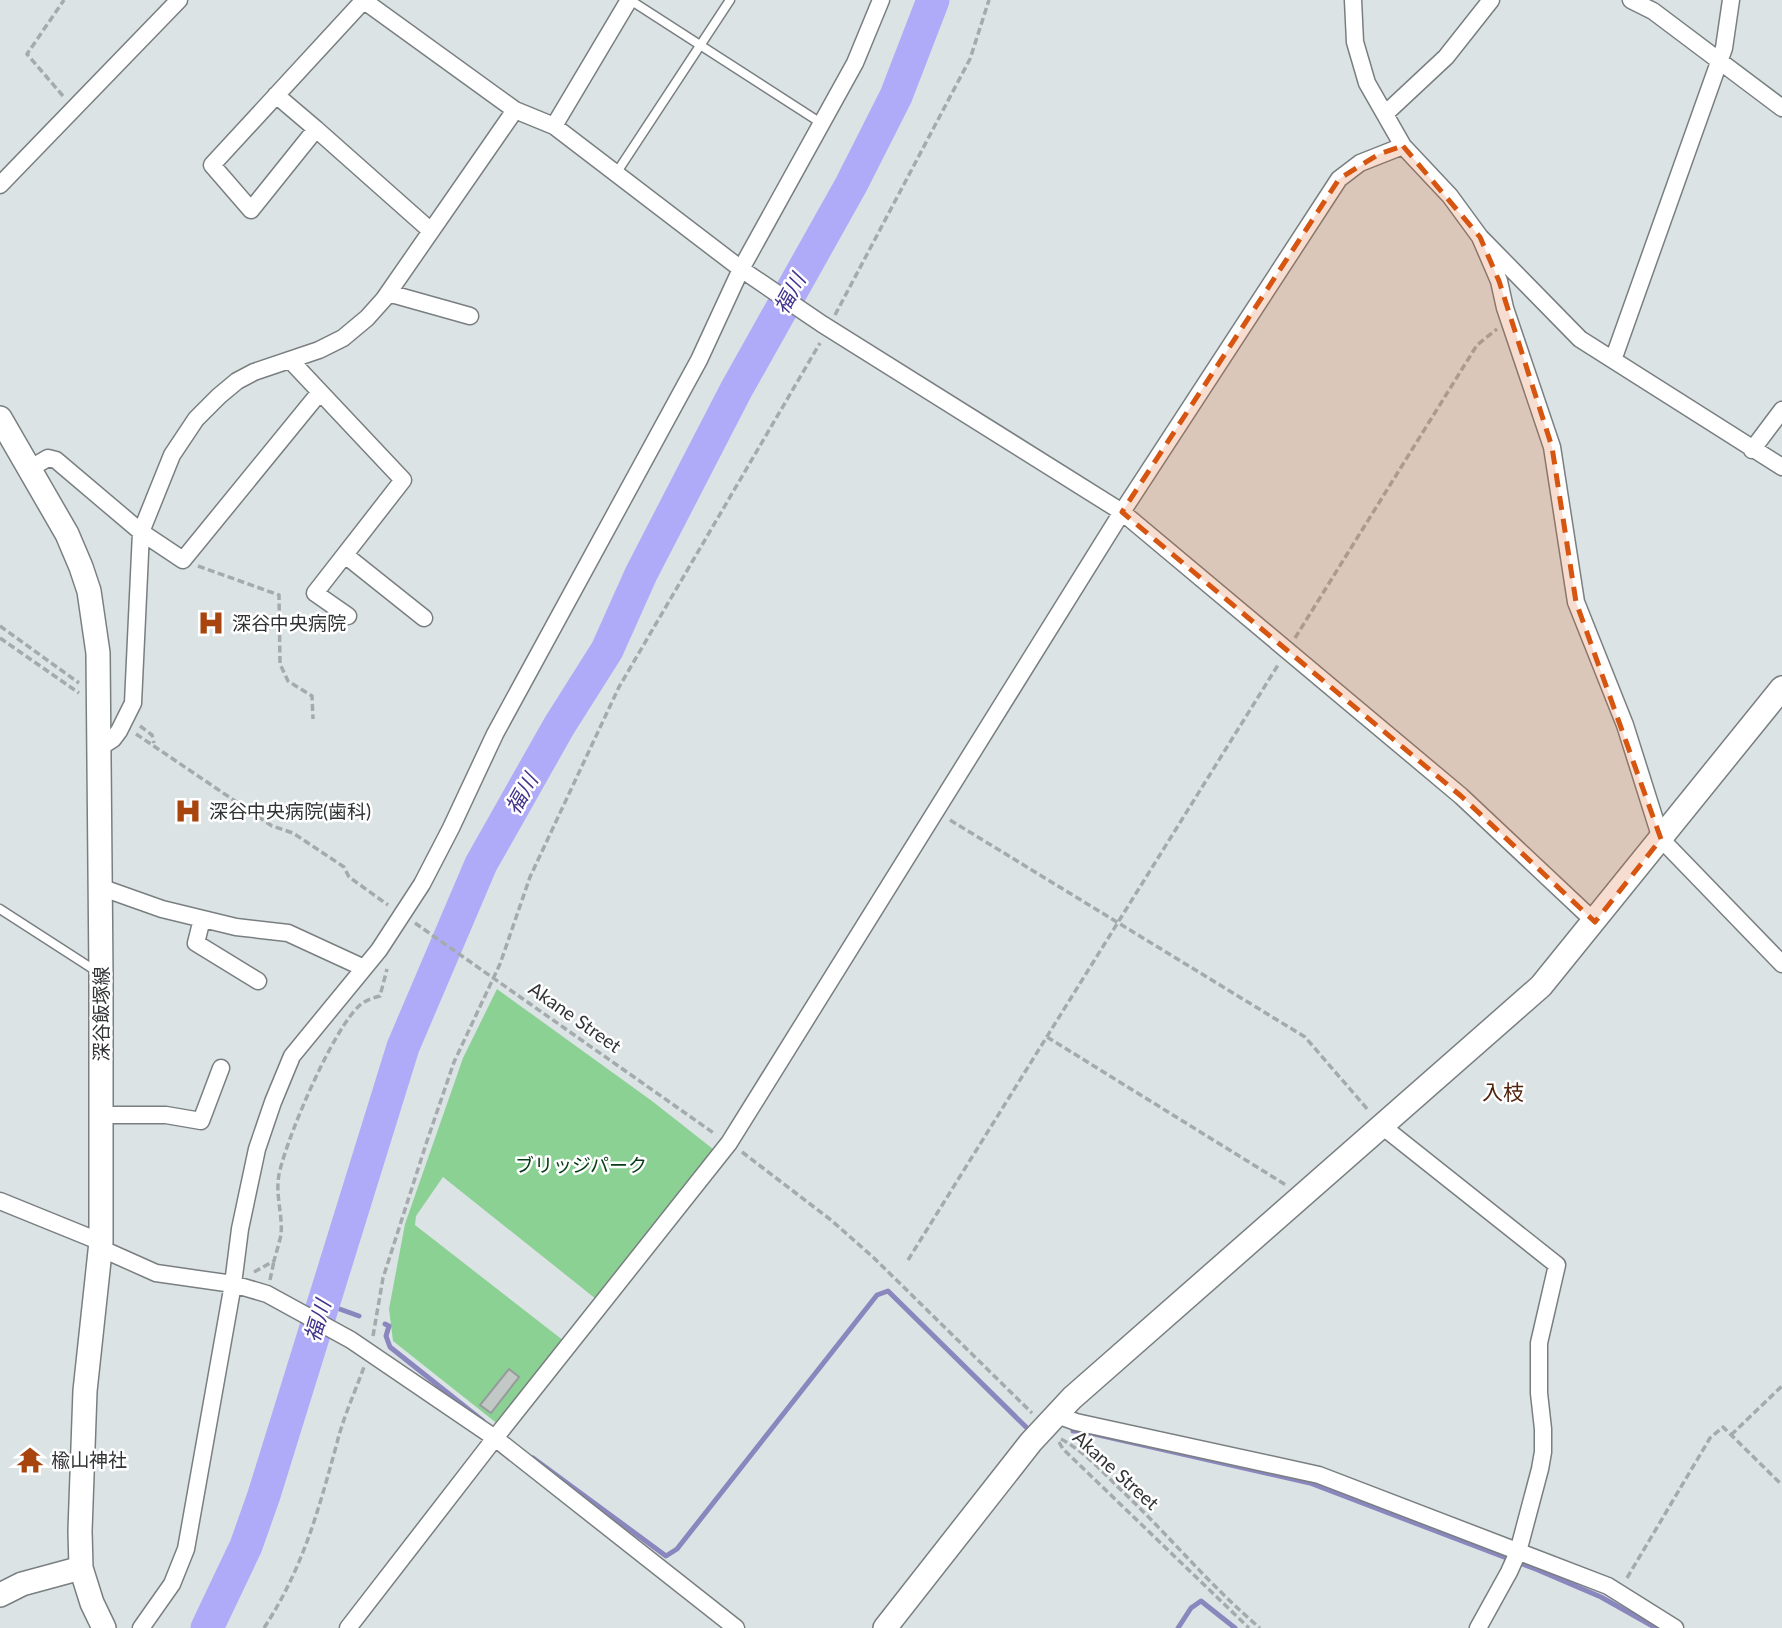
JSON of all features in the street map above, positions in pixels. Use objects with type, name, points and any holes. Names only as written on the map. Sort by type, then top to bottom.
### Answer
[{"type":"main road","name":"深谷飯塚線","points":[[1,420],[67,534],[81,567],[94,620],[98,653],[100,1245],[85,1391],[80,1492],[81,1568],[104,1628]]},
{"type":"main road","points":[[885,1628],[1031,1442],[1097,1375],[1542,986],[1782,688]]},
{"type":"main road","points":[[0,1595],[22,1584],[81,1568]]},
{"type":"street","points":[[0,185],[179,0]]},
{"type":"street","points":[[316,129],[251,210],[212,165],[363,0],[515,110],[554,126],[747,273],[825,326],[1122,512],[1461,796],[1594,922]]},
{"type":"street","points":[[554,126],[630,0]]},
{"type":"street","points":[[141,1628],[172,1584],[186,1549],[238,1279],[240,1229],[254,1163],[273,1102],[292,1056],[387,938],[422,884],[452,828],[495,734],[747,273],[821,123],[855,63],[881,0]]},
{"type":"street","points":[[1353,0],[1355,42],[1367,83],[1403,146],[1450,196],[1480,237],[1580,339],[1782,467]]},
{"type":"street","points":[[1385,114],[1446,57],[1491,0]]},
{"type":"street","points":[[1631,0],[1653,11],[1782,108]]},
{"type":"street","points":[[1613,360],[1724,48],[1731,0]]},
{"type":"street","points":[[276,95],[430,231]]},
{"type":"street","points":[[99,748],[113,739],[123,726],[133,703],[141,532],[172,455],[196,419],[237,381],[254,372],[319,350],[343,338],[367,318],[388,293],[515,110]]},
{"type":"street","points":[[348,1628],[729,1143],[1122,512],[1339,179],[1360,163],[1403,146]]},
{"type":"street","points":[[1480,237],[1499,281],[1552,447],[1576,602],[1625,725],[1661,839],[1782,964]]},
{"type":"street","points":[[388,293],[470,316]]},
{"type":"street","points":[[290,360],[403,480],[315,593],[348,616]]},
{"type":"street","points":[[29,469],[48,457],[56,460],[141,532],[183,560],[320,392]]},
{"type":"street","points":[[1752,450],[1782,410]]},
{"type":"street","points":[[345,555],[424,618]]},
{"type":"street","points":[[100,887],[162,909],[236,928],[288,933],[364,968]]},
{"type":"street","points":[[202,919],[196,943],[258,982]]},
{"type":"street","points":[[101,1115],[166,1115],[201,1121],[221,1068]]},
{"type":"street","points":[[1382,1126],[1557,1265],[1539,1343],[1544,1452],[1518,1552],[1478,1628]]},
{"type":"street","points":[[0,1201],[156,1273],[238,1279],[268,1289],[351,1340],[495,1438],[736,1628]]},
{"type":"street","points":[[1049,1423],[1076,1422],[1319,1475],[1619,1592],[1675,1628]]},
{"type":"lane","points":[[630,0],[821,123]]},
{"type":"lane","points":[[617,172],[730,0]]},
{"type":"lane","points":[[0,909],[101,975]]},
{"type":"path","points":[[64,0],[27,54],[75,110]]},
{"type":"path","points":[[264,1628],[285,1595],[314,1525],[330,1477],[337,1442],[370,1353],[383,1278],[400,1220],[454,1062],[494,977],[530,877],[620,687],[825,326],[970,58],[989,0]]},
{"type":"path","points":[[908,1260],[1477,345],[1509,319]]},
{"type":"path","points":[[183,560],[279,595],[280,664],[288,681],[312,696],[313,719]]},
{"type":"path","points":[[0,626],[98,697]]},
{"type":"path","points":[[155,745],[272,826],[293,833],[344,867],[349,877],[397,911]]},
{"type":"path","points":[[936,811],[1305,1037],[1382,1126]]},
{"type":"path","name":"Akane Street","points":[[412,921],[722,1138]]},
{"type":"path","points":[[268,1289],[281,1234],[277,1191],[280,1171],[303,1107],[354,1011],[363,1002],[380,996],[389,961]]},
{"type":"path","points":[[1047,1037],[1303,1195]]},
{"type":"path","name":"Akane Street","points":[[734,1146],[831,1220],[874,1258],[1068,1443],[1143,1510],[1226,1599],[1259,1628]]},
{"type":"path","points":[[238,1279],[274,1261]]},
{"type":"path","points":[[1731,1435],[1782,1386]]},
{"type":"path","name":"Akane Street","points":[[1049,1423],[1063,1450],[1249,1628]]},
{"type":"path","points":[[1619,1592],[1710,1438],[1723,1427],[1782,1485]]},
{"type":"highlighted area","points":[[1403,146],[1480,237],[1499,281],[1552,447],[1576,602],[1661,839],[1595,922],[1461,796],[1122,512],[1339,179],[1379,154]]},
{"type":"green space","name":"ブリッジパーク","points":[[497,989],[652,1101],[713,1149],[596,1299],[443,1177],[416,1216],[415,1225],[564,1341],[499,1425],[393,1341],[389,1309],[405,1224],[463,1058]]},
{"type":"building","points":[[509,1369],[519,1377],[491,1413],[480,1405]]},
{"type":"waterway","name":"福川","points":[[207,1628],[246,1546],[264,1495],[403,1047],[481,864],[559,726],[607,650],[641,574],[736,390],[851,185],[896,96],[933,0]]},
{"type":"waterway","points":[[533,1458],[666,1556],[677,1549],[877,1295],[888,1291],[1026,1427]]},
{"type":"waterway","points":[[323,1303],[359,1316]]},
{"type":"waterway","points":[[385,1324],[389,1326],[386,1336],[390,1347],[483,1421]]},
{"type":"waterway","points":[[1073,1431],[1310,1483],[1538,1570],[1601,1597],[1656,1628]]},
{"type":"waterway","points":[[1178,1628],[1191,1608],[1201,1601],[1235,1628]]},
{"type":"place","name":"深谷中央病院","points":[[211,623]]},
{"type":"place","name":"深谷中央病院(歯科)","points":[[188,811]]},
{"type":"place","name":"楡山神社","points":[[30,1460]]},
{"type":"district","name":"入枝","points":[[1503,1093]]}]
